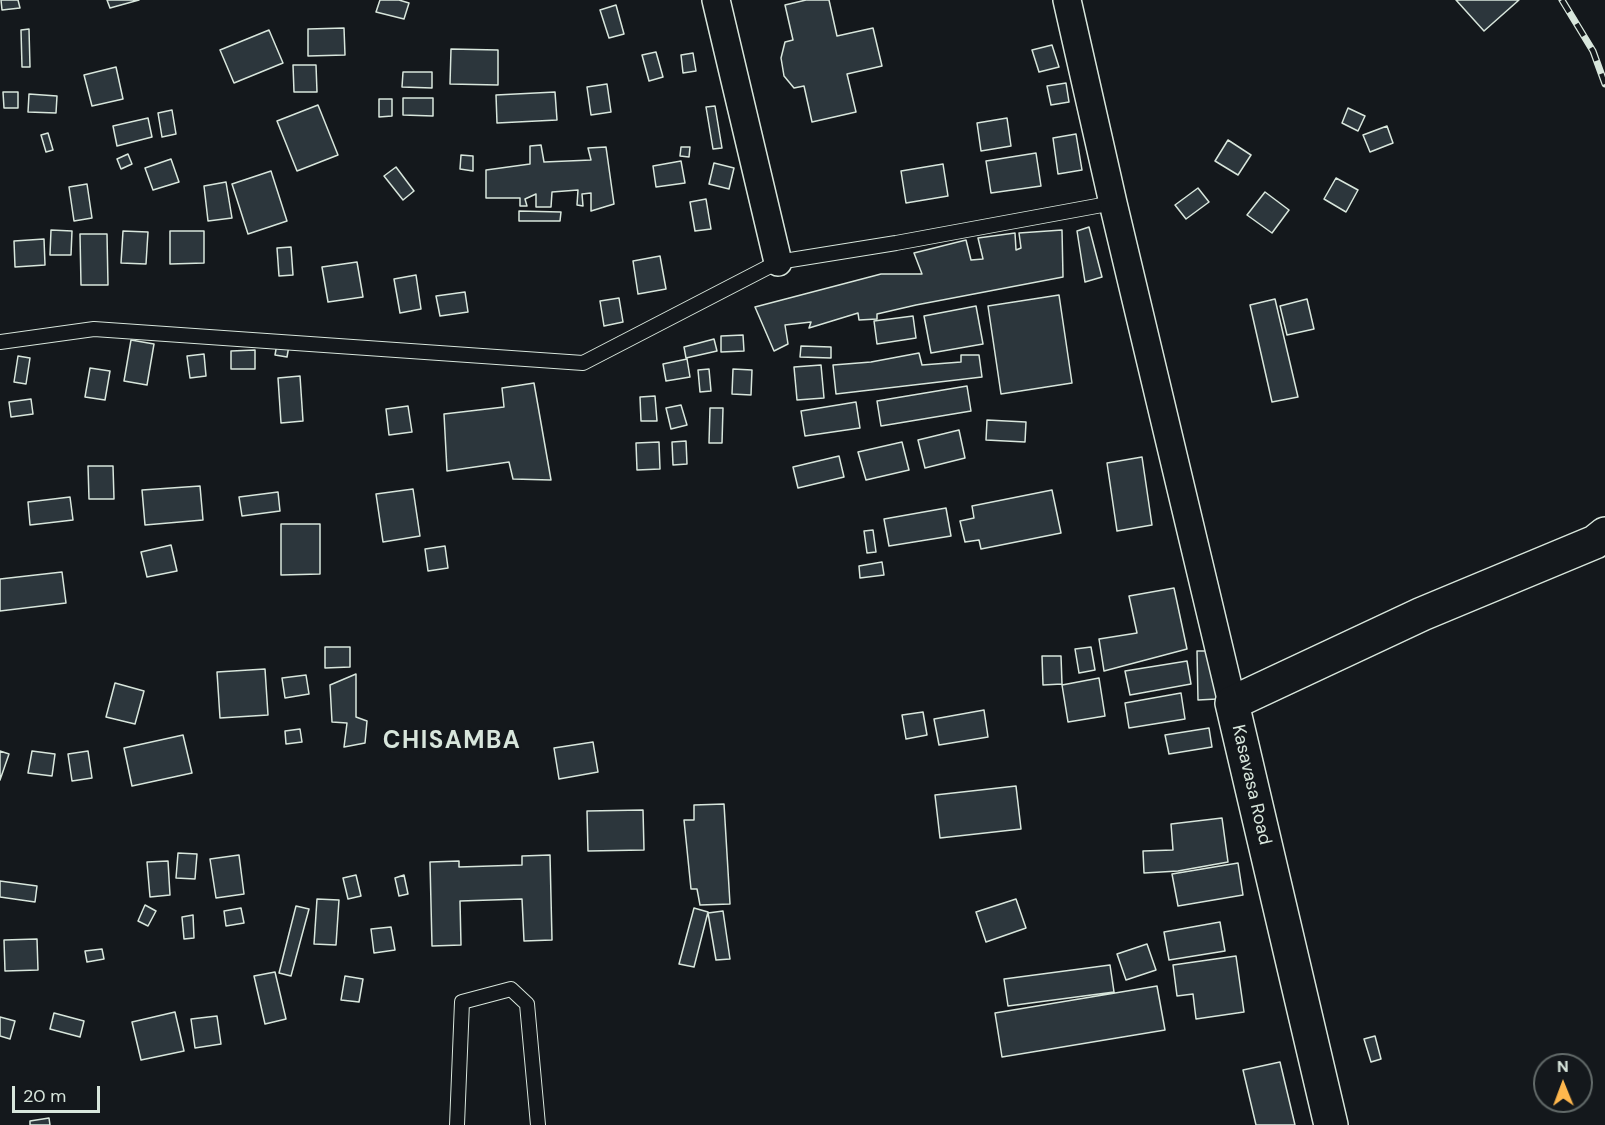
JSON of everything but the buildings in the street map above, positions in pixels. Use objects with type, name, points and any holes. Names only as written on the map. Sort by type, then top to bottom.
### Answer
[{"type":"street","points":[[716,0],[778,262]]},
{"type":"street","points":[[1067,0],[1113,204],[1232,703]]},
{"type":"street","name":"Kasavasa Road","points":[[1331,1125],[1232,703],[1422,614],[1595,542],[1605,534]]},
{"type":"lane","points":[[0,342],[94,329],[583,363],[778,262],[1113,204]]},
{"type":"lane","points":[[457,1125],[462,1002],[511,989],[527,1004],[538,1125]]},
{"type":"railway","points":[[1562,0],[1593,51],[1605,84]]},
{"type":"district","name":"CHISAMBA","points":[[452,742]]}]
